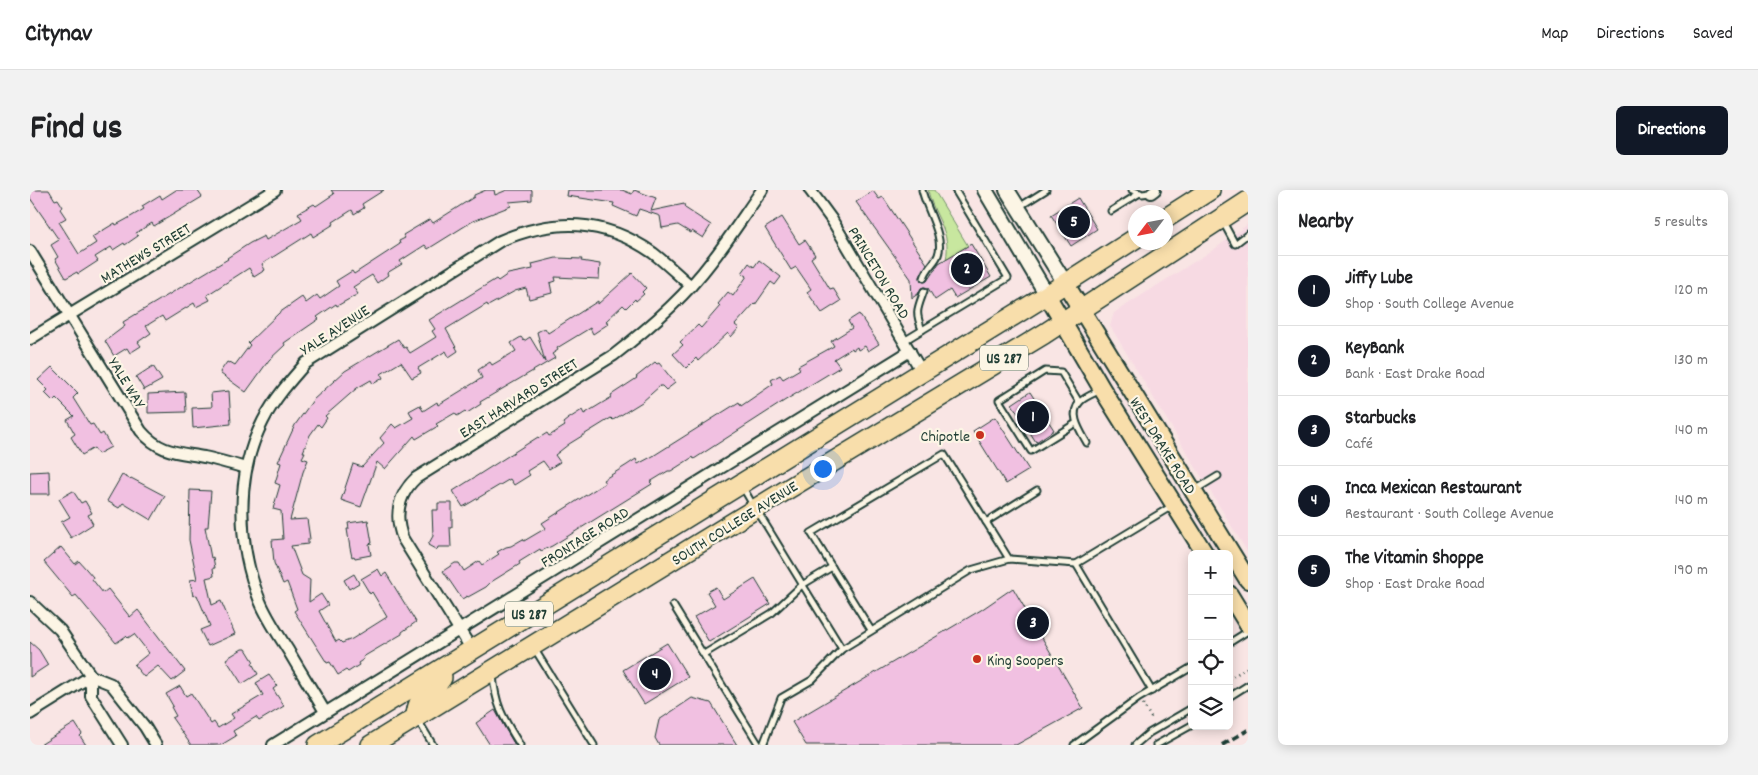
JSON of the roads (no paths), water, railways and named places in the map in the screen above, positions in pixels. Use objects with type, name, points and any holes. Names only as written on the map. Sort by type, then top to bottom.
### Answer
[{"type":"highway","points":[[1173,214],[1210,190]]},
{"type":"highway","name":"SOUTH COLLEGE AVENUE","points":[[371,745],[755,508],[1062,322],[1248,201]]},
{"type":"highway","name":"SOUTH COLLEGE AVENUE","points":[[318,745],[1128,243]]},
{"type":"highway","points":[[416,717],[417,707],[422,698],[435,688],[442,678],[441,669]]},
{"type":"main road","points":[[985,190],[1047,295]]},
{"type":"main road","points":[[1007,190],[1065,283]]},
{"type":"main road","name":"WEST DRAKE ROAD","points":[[1065,283],[1239,569]]},
{"type":"main road","name":"WEST DRAKE ROAD","points":[[1047,295],[1102,389],[1203,550]]},
{"type":"main road","points":[[1140,448],[1174,489],[1182,493],[1193,492]]},
{"type":"main road","points":[[1175,505],[1183,507],[1199,521],[1223,550]]},
{"type":"main road","points":[[1230,595],[1248,625]]},
{"type":"street","name":"MATHEWS STREET","points":[[30,339],[275,190]]},
{"type":"street","name":"EAST HARVARD STREET","points":[[472,650],[403,539],[398,520],[398,507],[402,495],[416,478],[614,355],[662,316],[710,263],[762,190]]},
{"type":"street","name":"PRINCETON ROAD","points":[[810,190],[832,220],[922,372]]},
{"type":"street","name":"YALE AVENUE","points":[[325,712],[269,621],[260,601],[251,577],[246,555],[242,515],[246,468],[254,442],[263,421],[275,401],[306,363],[500,241],[520,232],[540,227],[584,226],[616,233],[638,243],[655,254],[691,286]]},
{"type":"street","name":"YALE WAY","points":[[30,251],[149,440],[170,451],[205,457],[246,468]]},
{"type":"street","name":"FRONTAGE ROAD","points":[[273,745],[910,351]]},
{"type":"street","points":[[30,602],[60,630],[91,676],[91,696],[122,745]]},
{"type":"street","points":[[30,714],[91,676]]},
{"type":"street","points":[[91,676],[111,684],[145,727],[156,745]]},
{"type":"lane","points":[[922,190],[941,244],[938,257],[927,269],[924,278]]},
{"type":"lane","points":[[904,341],[1008,278],[955,190]]},
{"type":"lane","points":[[1018,207],[1046,190]]},
{"type":"lane","points":[[1132,190],[1140,193]]},
{"type":"lane","points":[[1111,211],[1140,193],[1153,191]]},
{"type":"lane","points":[[1221,218],[1235,244],[1248,234]]},
{"type":"lane","points":[[922,330],[917,310],[924,291]]},
{"type":"lane","points":[[1076,424],[1031,451],[999,400],[1045,371],[1054,371],[1062,372],[1079,402]]},
{"type":"lane","points":[[1088,443],[1076,424],[1075,412],[1079,402],[1102,389]]},
{"type":"lane","points":[[872,630],[811,533],[944,454],[1009,560]]},
{"type":"lane","points":[[1193,492],[1218,476]]},
{"type":"lane","points":[[741,484],[842,649]]},
{"type":"lane","points":[[986,522],[1037,490]]},
{"type":"lane","points":[[763,745],[781,698],[812,680],[842,649],[970,570],[1009,560],[1076,564],[1175,505]]},
{"type":"lane","points":[[1076,564],[1152,690]]},
{"type":"lane","points":[[704,654],[772,613],[802,585],[832,567]]},
{"type":"lane","points":[[673,605],[759,745]]},
{"type":"lane","points":[[1233,640],[1248,631]]},
{"type":"lane","points":[[533,646],[594,745]]},
{"type":"lane","points":[[1074,745],[1152,690],[1188,669]]},
{"type":"lane","points":[[493,671],[494,689],[500,713],[520,745]]},
{"type":"lane","points":[[1233,694],[1248,685]]},
{"type":"lane","points":[[1135,745],[1149,733],[1188,710]]},
{"type":"lane","points":[[416,717],[433,745]]},
{"type":"lane","points":[[1156,745],[1188,727]]},
{"type":"railway","points":[[1222,745],[1248,730]]},
{"type":"place","name":"The Vitamin Shoppe","points":[[1074,222]]},
{"type":"place","name":"KeyBank","points":[[967,269]]},
{"type":"place","name":"Jiffy Lube","points":[[1033,417]]},
{"type":"place","name":"Chipotle","points":[[980,435]]},
{"type":"place","name":"Starbucks","points":[[1033,623]]},
{"type":"place","name":"King Soopers","points":[[977,659]]},
{"type":"place","name":"Inca Mexican Restaurant","points":[[655,674]]}]
